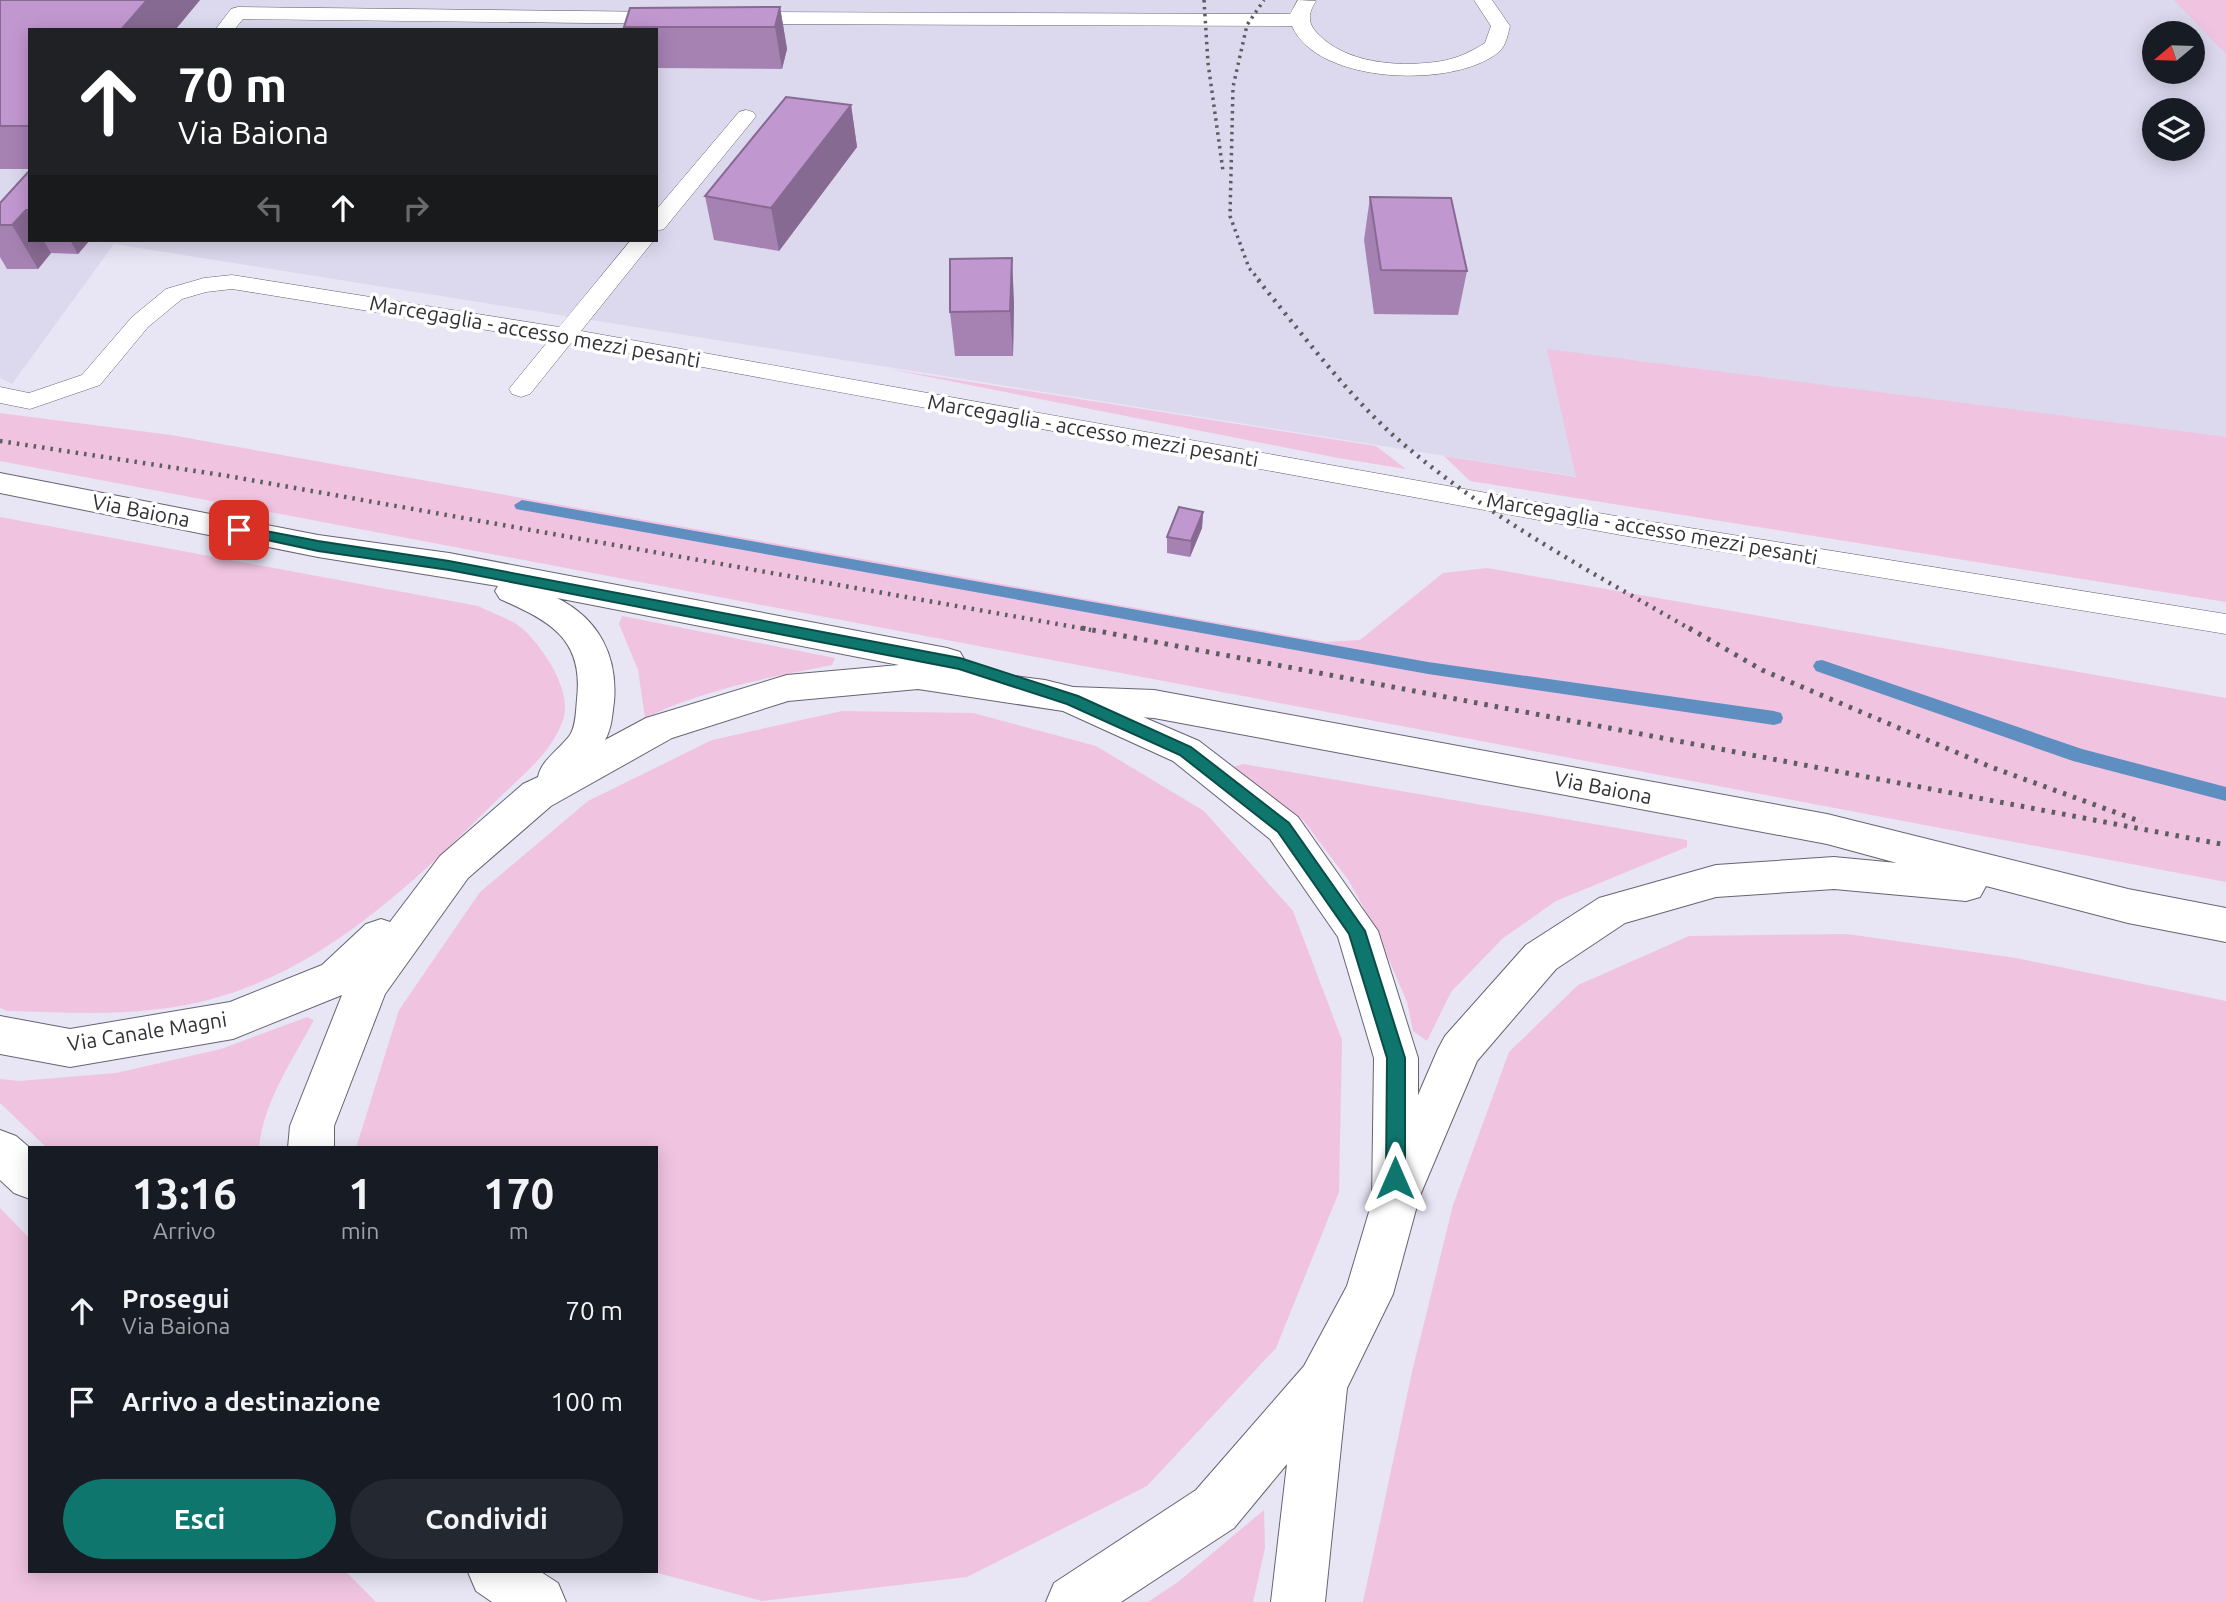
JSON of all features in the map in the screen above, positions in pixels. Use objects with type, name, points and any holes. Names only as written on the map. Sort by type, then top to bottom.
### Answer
[{"type":"main road","name":"Via Baiona","points":[[0,484],[318,546],[449,565],[960,664],[1059,697],[1154,704],[1827,829],[2128,906],[2226,925]]},
{"type":"main road","name":"Via Baiona","points":[[449,565],[551,607],[582,634],[594,659],[597,692],[590,736],[537,795]]},
{"type":"main road","points":[[312,1146],[312,1126],[366,985],[454,867],[537,795],[659,728],[787,688],[918,676],[1059,697],[1186,751],[1283,828],[1357,931],[1396,1058],[1395,1202],[1369,1294],[1322,1384],[1215,1509],[1073,1602]]},
{"type":"main road","name":"Via Canale Magni","points":[[0,1035],[70,1048],[233,1020],[337,978],[454,867]]},
{"type":"main road","name":"Via Baiona","points":[[1395,1202],[1460,1049],[1541,957],[1613,909],[1716,881],[1834,873],[1940,881],[2128,906]]},
{"type":"main road","points":[[0,1151],[28,1176]]},
{"type":"main road","points":[[1298,1602],[1322,1384]]},
{"type":"main road","points":[[496,1573],[539,1602]]},
{"type":"lane","points":[[1308,0],[1301,7],[1299,20],[1305,34],[1344,59],[1394,69],[1436,70],[1464,64],[1486,54],[1499,41],[1503,28],[1497,13],[1483,0]]},
{"type":"lane","points":[[226,28],[238,13],[685,18]]},
{"type":"lane","points":[[727,18],[1299,20]]},
{"type":"lane","points":[[658,222],[746,116]]},
{"type":"lane","points":[[521,389],[641,242]]},
{"type":"lane","name":"Marcegaglia - accesso mezzi pesanti","points":[[0,395],[30,401],[91,380],[140,321],[174,294],[204,285],[232,282],[564,335],[1621,526],[2226,624]]},
{"type":"shaded area","points":[[0,0],[2226,0],[2226,580],[114,244],[12,384],[0,378]]},
{"type":"shaded area","points":[[2174,0],[2226,0],[2226,54],[2205,32],[2205,21],[2194,21]]},
{"type":"shaded area","points":[[1547,349],[2226,437],[2226,602],[1470,481],[1444,456],[1576,477]]},
{"type":"shaded area","points":[[889,369],[1376,446],[1406,469],[1338,458]]},
{"type":"shaded area","points":[[0,413],[171,435],[1326,642],[1360,640],[1443,573],[1487,568],[2226,698],[2226,882],[0,461]]},
{"type":"shaded area","points":[[0,517],[478,606],[520,627],[540,649],[560,684],[565,709],[563,720],[551,743],[534,764],[435,860],[371,915],[300,963],[222,996],[168,1008],[62,1013],[7,1011],[0,1008]]},
{"type":"shaded area","points":[[622,616],[835,658],[832,665],[713,692],[645,718],[638,670],[619,624]]},
{"type":"shaded area","points":[[842,711],[973,713],[1096,746],[1204,811],[1293,911],[1342,1040],[1339,1192],[1276,1348],[1147,1486],[967,1577],[762,1601],[658,1573],[658,1146],[357,1146],[399,1010],[480,892],[588,801],[712,740]]},
{"type":"shaded area","points":[[1243,764],[1687,840],[1687,847],[1556,901],[1502,939],[1451,992],[1427,1041],[1413,1031],[1407,1002],[1377,932],[1349,881],[1303,820],[1234,767]]},
{"type":"shaded area","points":[[1847,934],[2016,958],[2226,1001],[2226,1602],[1363,1602],[1412,1372],[1453,1205],[1509,1052],[1578,985],[1689,936]]},
{"type":"shaded area","points":[[307,1017],[314,1020],[288,1066],[266,1114],[259,1146],[45,1146],[0,1103],[0,1079],[19,1081],[116,1073],[221,1049]]},
{"type":"shaded area","points":[[0,1208],[28,1237],[28,1573],[347,1573],[376,1602],[0,1602]]},
{"type":"shaded area","points":[[1264,1510],[1265,1548],[1253,1602],[1148,1602],[1178,1582]]},
{"type":"building","points":[[0,0],[147,0],[123,28],[28,28],[28,126],[0,126]]},
{"type":"building","points":[[780,7],[775,27],[624,27],[630,8]]},
{"type":"building","points":[[786,97],[851,105],[771,208],[705,196]]},
{"type":"building","points":[[28,172],[28,210],[12,225],[0,225],[0,203]]},
{"type":"building","points":[[1370,197],[1451,198],[1467,271],[1381,270]]},
{"type":"building","points":[[1012,258],[1010,311],[950,312],[950,259]]},
{"type":"building","points":[[1179,507],[1203,512],[1191,541],[1167,537]]},
{"type":"waterway","points":[[522,505],[1428,668],[1774,718]]},
{"type":"waterway","points":[[1822,666],[2080,756],[2226,794]]},
{"type":"railway","points":[[1204,0],[1208,63],[1223,171]]},
{"type":"railway","points":[[1260,281],[1249,268],[1230,216],[1233,87],[1247,25],[1264,0]]},
{"type":"railway","points":[[1258,280],[1358,400],[1428,465],[1501,517],[1692,630]]},
{"type":"railway","points":[[0,441],[228,476],[1091,630]]},
{"type":"railway","points":[[1082,628],[2226,845]]},
{"type":"railway","points":[[1689,628],[1762,670],[1991,767],[2142,822]]},
{"type":"route","points":[[239,530],[318,546],[449,565],[960,664],[1073,700],[1186,751],[1283,828],[1357,931],[1396,1058],[1395,1178]]}]
